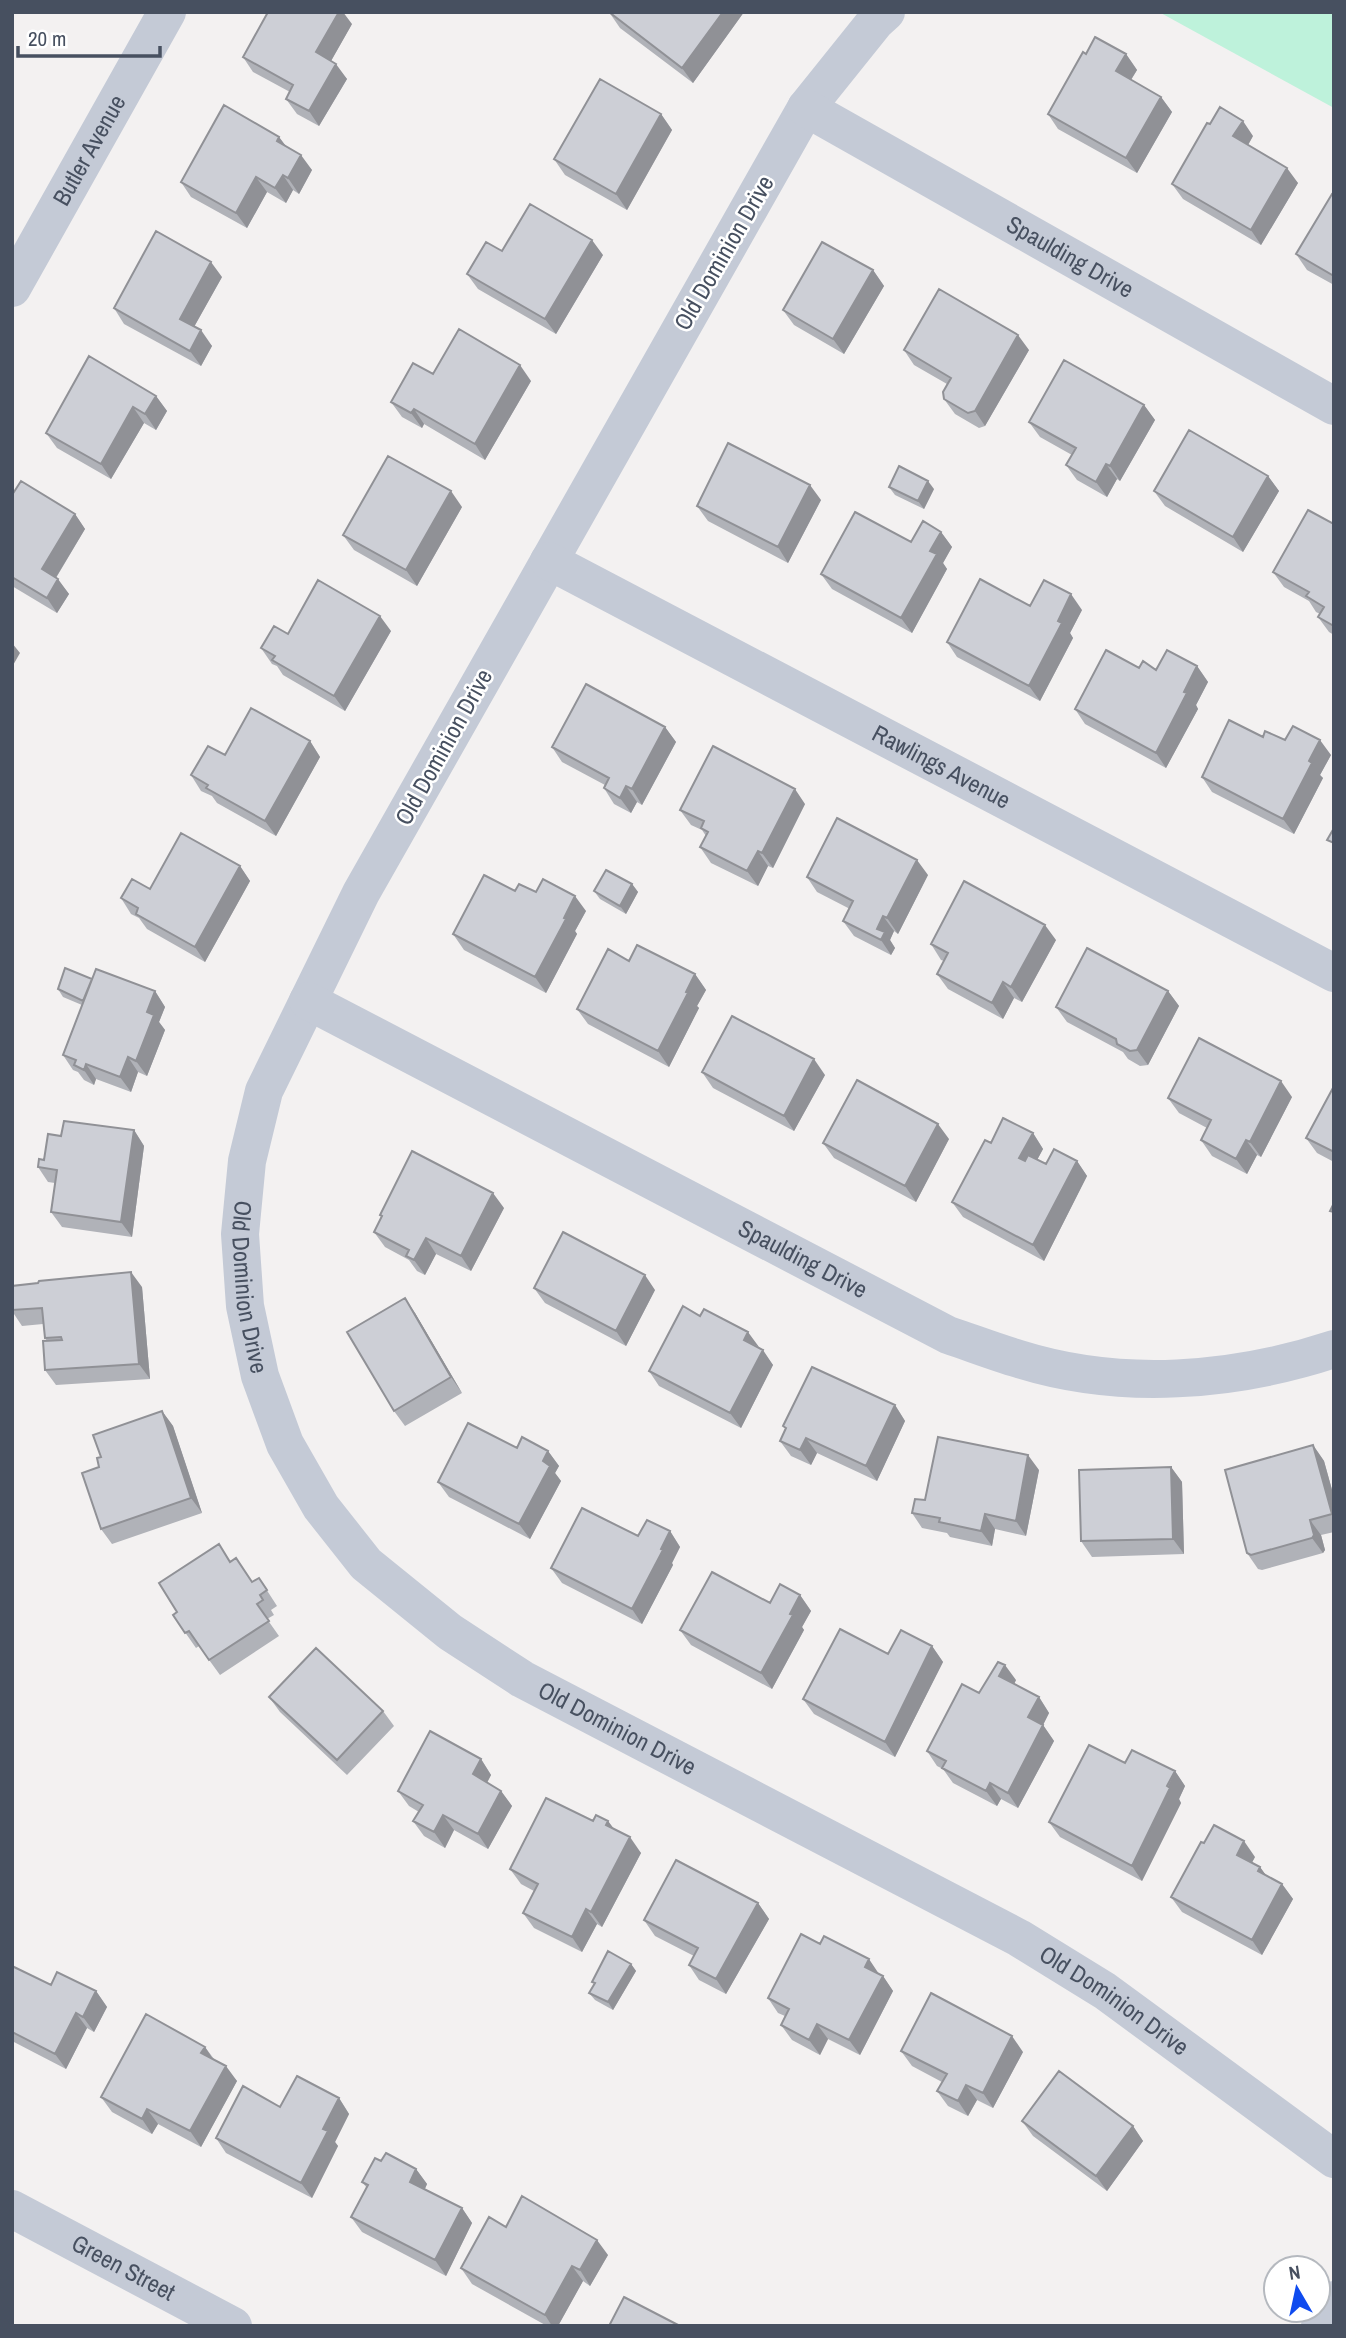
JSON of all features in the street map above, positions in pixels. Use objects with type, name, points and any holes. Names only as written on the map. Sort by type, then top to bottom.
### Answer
[{"type":"street","name":"Butler Avenue","points":[[12,288],[167,12]]},
{"type":"street","name":"Old Dominion Drive","points":[[886,12],[806,108],[361,893],[264,1091],[247,1161],[240,1234],[245,1306],[260,1376],[285,1444],[321,1507],[366,1564],[450,1632],[522,1679],[1019,1938],[1105,1991],[1334,2159]]},
{"type":"street","name":"Spaulding Drive","points":[[806,108],[1334,406]]},
{"type":"street","name":"Rawlings Avenue","points":[[549,561],[1334,973]]},
{"type":"street","name":"Spaulding Drive","points":[[308,1001],[948,1335],[1021,1360],[1081,1373],[1157,1379],[1233,1374],[1293,1362],[1334,1349]]},
{"type":"street","name":"Green Street","points":[[15,2217],[233,2326]]},
{"type":"street","points":[[1320,2326],[1334,2300]]},
{"type":"green space","points":[[1159,12],[1334,12],[1334,108]]},
{"type":"building","points":[[268,12],[339,12],[316,52],[336,64],[309,111],[286,99],[293,85],[243,57]]},
{"type":"building","points":[[609,12],[723,12],[682,68]]},
{"type":"building","points":[[1095,37],[1126,54],[1116,71],[1161,97],[1126,158],[1048,114],[1083,52],[1086,54]]},
{"type":"building","points":[[600,79],[661,114],[616,194],[554,159]]},
{"type":"building","points":[[224,105],[279,137],[277,141],[301,155],[288,178],[283,175],[275,188],[256,177],[236,213],[181,182]]},
{"type":"building","points":[[1220,107],[1243,121],[1233,136],[1287,168],[1251,230],[1172,184],[1207,123],[1210,124]]},
{"type":"building","points":[[1332,194],[1334,195],[1334,276],[1296,254]]},
{"type":"building","points":[[530,204],[592,240],[545,319],[467,274],[486,242],[502,251]]},
{"type":"building","points":[[156,231],[211,262],[180,319],[201,330],[190,351],[114,308]]},
{"type":"building","points":[[822,242],[873,270],[833,339],[783,310]]},
{"type":"building","points":[[939,289],[1018,335],[975,411],[968,413],[944,399],[943,392],[951,378],[904,350]]},
{"type":"building","points":[[459,329],[520,365],[475,444],[414,409],[411,413],[391,402],[413,363],[433,374]]},
{"type":"building","points":[[89,356],[156,396],[145,414],[133,407],[101,464],[46,433]]},
{"type":"building","points":[[1064,360],[1144,405],[1110,466],[1106,464],[1096,482],[1066,465],[1076,448],[1029,422]]},
{"type":"building","points":[[1189,430],[1268,476],[1233,537],[1154,491]]},
{"type":"building","points":[[728,443],[810,485],[778,547],[697,506]]},
{"type":"building","points":[[388,456],[451,491],[406,570],[343,535]]},
{"type":"building","points":[[899,466],[928,481],[918,501],[889,487]]},
{"type":"building","points":[[21,481],[75,514],[42,569],[58,579],[47,598],[12,577],[12,495]]},
{"type":"building","points":[[1308,510],[1334,524],[1334,626],[1318,617],[1324,607],[1306,596],[1309,592],[1273,572]]},
{"type":"building","points":[[855,512],[911,542],[923,521],[941,532],[930,551],[937,554],[901,618],[821,574]]},
{"type":"building","points":[[980,579],[1030,606],[1044,580],[1071,594],[1058,621],[1062,623],[1029,686],[947,642]]},
{"type":"building","points":[[318,580],[380,616],[334,696],[272,660],[275,656],[261,648],[274,626],[288,634]]},
{"type":"building","points":[[1106,650],[1139,668],[1143,661],[1156,670],[1167,650],[1197,666],[1184,692],[1187,693],[1156,753],[1075,709]]},
{"type":"building","points":[[586,684],[665,727],[632,789],[626,786],[620,798],[604,788],[609,778],[552,747]]},
{"type":"building","points":[[251,708],[310,741],[265,821],[206,788],[208,785],[191,775],[208,746],[225,755]]},
{"type":"building","points":[[1229,720],[1263,737],[1265,731],[1285,740],[1293,726],[1320,740],[1309,761],[1312,763],[1283,819],[1202,777]]},
{"type":"building","points":[[713,746],[795,789],[762,853],[758,851],[747,871],[700,847],[708,832],[701,828],[704,821],[680,810]]},
{"type":"building","points":[[837,818],[917,860],[887,918],[883,916],[877,929],[885,932],[881,940],[843,921],[853,901],[807,877]]},
{"type":"building","points":[[1334,828],[1334,843],[1327,840]]},
{"type":"building","points":[[181,833],[240,866],[195,947],[136,914],[138,908],[121,898],[132,879],[150,889]]},
{"type":"building","points":[[606,870],[632,884],[620,906],[594,891]]},
{"type":"building","points":[[484,875],[515,891],[519,884],[536,892],[543,879],[575,896],[564,918],[566,919],[535,977],[453,934]]},
{"type":"building","points":[[964,881],[1045,925],[1011,987],[1003,982],[992,1003],[937,974],[948,953],[931,944]]},
{"type":"building","points":[[637,945],[695,974],[658,1051],[577,1009],[608,949],[629,961]]},
{"type":"building","points":[[1087,948],[1168,991],[1137,1050],[1130,1051],[1117,1044],[1116,1039],[1056,1007]]},
{"type":"building","points":[[65,968],[92,979],[83,1001],[58,989]]},
{"type":"building","points":[[96,969],[155,991],[147,1012],[154,1015],[136,1061],[128,1057],[120,1077],[86,1064],[84,1070],[74,1065],[76,1060],[63,1055]]},
{"type":"building","points":[[732,1016],[814,1059],[784,1116],[702,1072]]},
{"type":"building","points":[[1199,1038],[1281,1081],[1250,1142],[1246,1140],[1236,1159],[1201,1140],[1211,1120],[1168,1098]]},
{"type":"building","points":[[857,1080],[938,1124],[905,1186],[823,1143]]},
{"type":"building","points":[[1334,1086],[1334,1152],[1306,1138]]},
{"type":"building","points":[[1003,1118],[1033,1133],[1019,1158],[1025,1161],[1028,1155],[1046,1164],[1054,1149],[1077,1161],[1033,1245],[952,1202],[985,1140],[991,1143]]},
{"type":"building","points":[[64,1121],[134,1130],[121,1222],[51,1212],[57,1170],[38,1167],[39,1159],[44,1160],[48,1134],[61,1136]]},
{"type":"building","points":[[412,1151],[493,1193],[461,1256],[426,1238],[414,1260],[406,1256],[409,1250],[374,1232]]},
{"type":"building","points":[[563,1232],[645,1275],[616,1331],[534,1288]]},
{"type":"building","points":[[131,1272],[139,1364],[45,1370],[43,1341],[62,1340],[61,1337],[45,1338],[42,1308],[12,1310],[12,1286]]},
{"type":"building","points":[[405,1298],[451,1377],[394,1411],[347,1332]]},
{"type":"building","points":[[683,1306],[700,1316],[704,1309],[748,1332],[744,1340],[763,1350],[730,1413],[649,1371]]},
{"type":"building","points":[[812,1367],[895,1405],[866,1466],[806,1438],[800,1450],[780,1441],[786,1428],[783,1426]]},
{"type":"building","points":[[162,1411],[191,1498],[101,1529],[82,1473],[99,1467],[97,1458],[101,1457],[93,1435]]},
{"type":"building","points":[[468,1423],[517,1448],[522,1437],[548,1451],[543,1461],[550,1466],[519,1524],[438,1482]]},
{"type":"building","points":[[938,1437],[1028,1455],[1016,1521],[985,1514],[981,1531],[939,1522],[940,1518],[912,1513],[915,1499],[925,1500]]},
{"type":"building","points":[[1313,1445],[1332,1514],[1310,1520],[1314,1535],[1312,1538],[1251,1555],[1247,1553],[1225,1470]]},
{"type":"building","points":[[1171,1467],[1173,1539],[1081,1541],[1079,1470]]},
{"type":"building","points":[[582,1508],[638,1536],[647,1520],[670,1531],[632,1609],[551,1568]]},
{"type":"building","points":[[219,1544],[230,1562],[236,1558],[252,1582],[259,1578],[267,1590],[260,1595],[263,1600],[257,1604],[269,1621],[209,1660],[189,1631],[185,1633],[173,1615],[177,1612],[159,1583]]},
{"type":"building","points":[[712,1572],[770,1603],[780,1584],[800,1595],[790,1614],[793,1615],[761,1673],[680,1630]]},
{"type":"building","points":[[840,1629],[888,1654],[901,1630],[932,1646],[885,1742],[803,1699]]},
{"type":"building","points":[[316,1648],[383,1711],[337,1760],[269,1697]]},
{"type":"building","points":[[998,1662],[1005,1665],[999,1676],[1039,1697],[1028,1717],[1043,1725],[1008,1793],[990,1783],[986,1791],[942,1768],[946,1761],[927,1751],[962,1684],[979,1693]]},
{"type":"building","points":[[430,1731],[481,1759],[473,1774],[501,1791],[478,1834],[443,1815],[434,1832],[413,1821],[423,1805],[398,1791]]},
{"type":"building","points":[[1089,1745],[1125,1763],[1132,1750],[1175,1771],[1167,1786],[1170,1788],[1132,1866],[1049,1822]]},
{"type":"building","points":[[546,1798],[593,1821],[596,1815],[608,1821],[606,1825],[630,1837],[591,1912],[586,1909],[572,1937],[523,1913],[538,1884],[510,1869]]},
{"type":"building","points":[[1214,1825],[1244,1841],[1237,1855],[1260,1867],[1258,1871],[1282,1884],[1252,1940],[1171,1897],[1201,1842],[1204,1843]]},
{"type":"building","points":[[676,1860],[758,1903],[716,1979],[689,1965],[698,1948],[644,1920]]},
{"type":"building","points":[[801,1934],[820,1944],[824,1936],[869,1959],[865,1967],[883,1976],[849,2040],[817,2024],[809,2040],[781,2025],[789,2009],[768,1998]]},
{"type":"building","points":[[608,1951],[631,1964],[608,2002],[589,1993]]},
{"type":"building","points":[[12,1966],[51,1985],[57,1972],[96,1991],[83,2017],[76,2013],[55,2054],[12,2032]]},
{"type":"building","points":[[931,1993],[1012,2036],[983,2093],[966,2085],[958,2101],[937,2091],[947,2074],[901,2051]]},
{"type":"building","points":[[146,2014],[205,2047],[201,2053],[226,2066],[190,2131],[147,2109],[142,2119],[101,2097]]},
{"type":"building","points":[[1059,2071],[1133,2126],[1096,2176],[1022,2121]]},
{"type":"building","points":[[297,2076],[339,2098],[323,2129],[328,2131],[301,2183],[216,2138],[243,2086],[280,2107]]},
{"type":"building","points":[[386,2153],[416,2169],[410,2182],[462,2208],[435,2260],[351,2217],[368,2185],[362,2182],[375,2158],[381,2161]]},
{"type":"building","points":[[522,2196],[597,2240],[580,2270],[572,2266],[545,2315],[461,2268],[489,2217],[506,2227]]},
{"type":"building","points":[[624,2297],[680,2326],[609,2326]]}]
